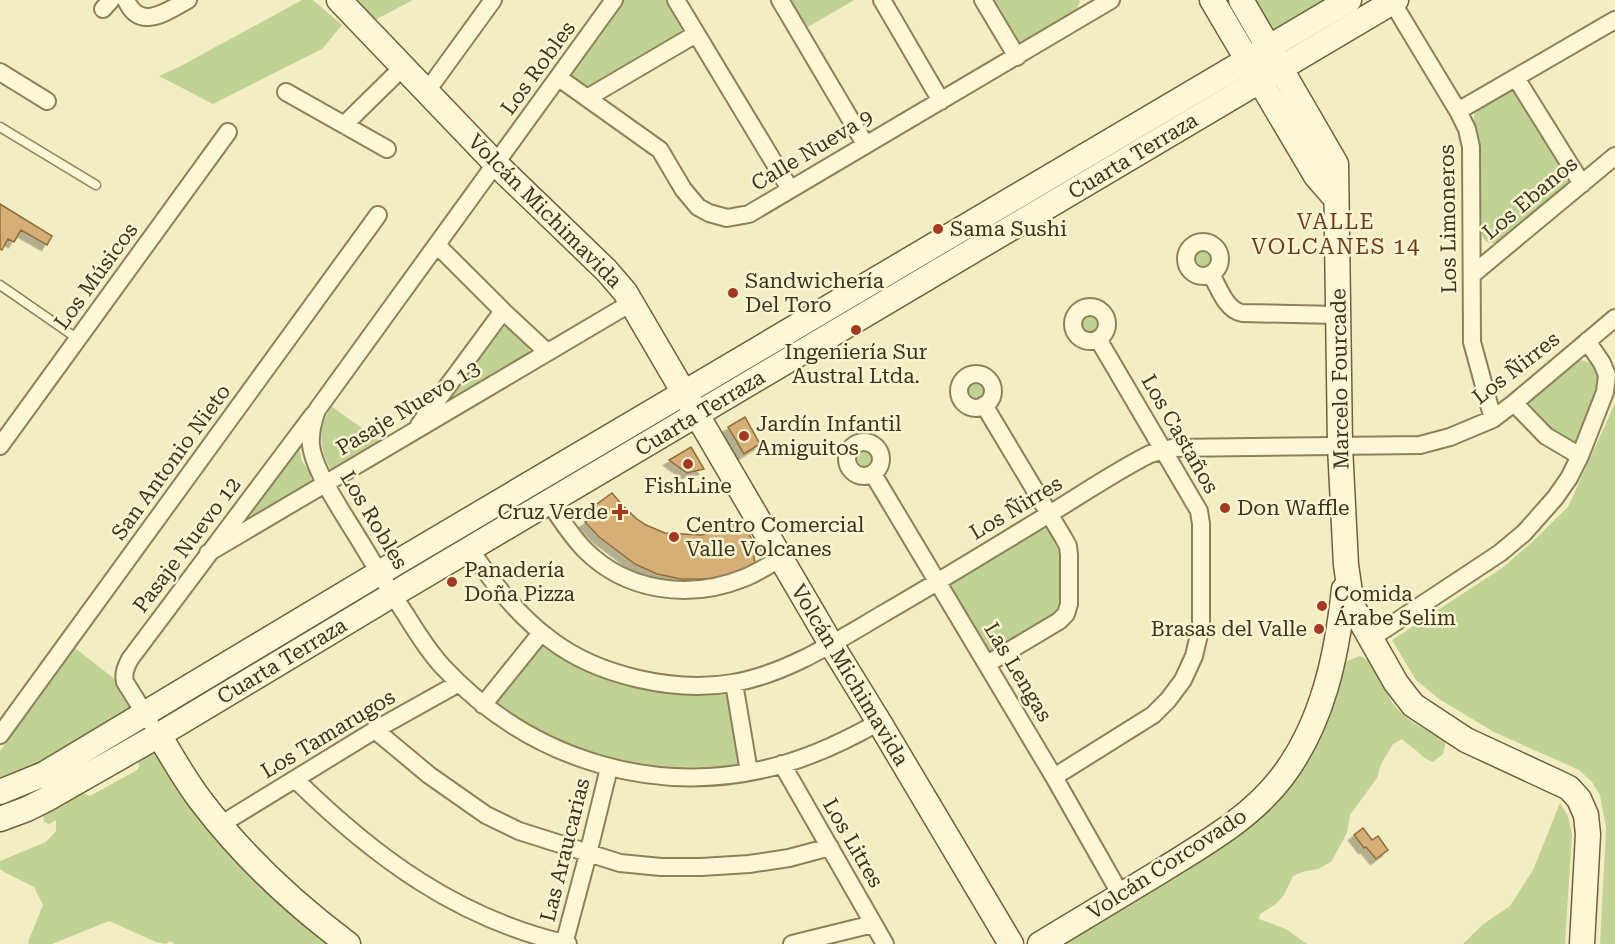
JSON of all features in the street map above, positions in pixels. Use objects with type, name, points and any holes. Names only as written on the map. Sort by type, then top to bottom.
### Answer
[{"type":"main road","name":"Volcán Michimavida","points":[[339,0],[496,164],[606,270],[631,303],[831,644],[1011,944]]},
{"type":"main road","points":[[1212,0],[1316,176],[1336,199]]},
{"type":"main road","name":"Marcelo Fourcade","points":[[1241,0],[1336,164],[1340,446],[1346,565],[1352,604],[1370,639],[1401,690],[1413,705],[1466,740],[1563,784],[1580,799],[1586,815],[1588,834],[1582,944]]},
{"type":"main road","name":"Cuarta Terraza","points":[[0,792],[44,774],[379,573],[1349,0]]},
{"type":"main road","name":"Cuarta Terraza","points":[[0,819],[45,800],[159,735],[1393,1]]},
{"type":"main road","name":"Volcán Corcovado","points":[[1040,944],[1216,836],[1268,794],[1289,768],[1305,741],[1330,676],[1342,610],[1346,565]]},
{"type":"main road","name":"Volcán Corcovado","points":[[1330,676],[1344,656],[1370,639]]},
{"type":"main road","points":[[159,735],[194,792],[220,825],[287,895],[348,944]]},
{"type":"street","points":[[126,0],[138,15],[147,17],[161,15],[184,1]]},
{"type":"street","points":[[427,91],[493,0]]},
{"type":"street","name":"Los Robles","points":[[614,0],[317,410],[312,422],[311,443],[314,460],[392,595],[442,666],[483,705],[546,744],[609,768],[652,775],[686,777],[727,775],[782,765],[826,749],[879,722]]},
{"type":"street","points":[[676,0],[790,189]]},
{"type":"street","points":[[780,0],[865,144]]},
{"type":"street","points":[[882,0],[940,101]]},
{"type":"street","points":[[983,0],[1017,57]]},
{"type":"street","name":"Calle Nueva 9","points":[[559,78],[660,150],[698,207],[727,218],[749,214],[1017,57],[1093,5],[1111,0]]},
{"type":"street","name":"Los Limoneros","points":[[1393,1],[1467,129],[1471,147],[1472,342],[1493,419]]},
{"type":"street","points":[[1458,111],[1615,20]]},
{"type":"street","points":[[587,98],[696,34]]},
{"type":"street","points":[[344,125],[404,66]]},
{"type":"street","points":[[0,72],[47,101]]},
{"type":"street","points":[[1516,78],[1582,184]]},
{"type":"street","points":[[286,92],[387,149]]},
{"type":"street","name":"Los Músicos","points":[[0,446],[228,132]]},
{"type":"street","name":"Los Ebanos","points":[[1473,274],[1615,156]]},
{"type":"street","name":"San Antonio Nieto","points":[[0,735],[378,215]]},
{"type":"street","points":[[437,245],[547,352]]},
{"type":"street","points":[[1211,274],[1234,312],[1338,315]]},
{"type":"street","name":"Pasaje Nuevo 13","points":[[208,553],[631,303]]},
{"type":"street","points":[[415,431],[503,311]]},
{"type":"street","name":"Los Ñirres","points":[[470,549],[509,603],[541,633],[566,651],[599,666],[658,683],[711,685],[734,683],[774,671],[831,644],[1142,458],[1172,448],[1432,443],[1493,419],[1615,318]]},
{"type":"street","name":"Los Castaños","points":[[1054,777],[1143,722],[1160,708],[1183,680],[1194,656],[1201,626],[1200,516],[1196,504],[1098,339]]},
{"type":"street","name":"Volcán Corcovado","points":[[1370,639],[1500,554],[1539,518],[1555,498],[1569,478],[1580,456],[1607,383],[1607,375],[1602,363],[1587,341]]},
{"type":"street","points":[[1514,403],[1546,436],[1580,456]]},
{"type":"street","points":[[984,405],[1050,514],[1069,550],[1070,604],[1059,621],[987,664]]},
{"type":"street","name":"Pasaje Nuevo 12","points":[[146,714],[125,682],[124,676],[130,659],[317,410]]},
{"type":"street","name":"Las Lengas","points":[[873,474],[1054,777],[1121,895]]},
{"type":"street","points":[[549,502],[585,550],[605,567],[628,579],[656,588],[680,591],[711,588],[745,578],[781,558]]},
{"type":"street","points":[[483,705],[541,633]]},
{"type":"street","name":"Los Tamarugos","points":[[220,825],[375,730],[459,683]]},
{"type":"street","points":[[734,683],[750,772]]},
{"type":"street","points":[[146,714],[159,735]]},
{"type":"street","points":[[375,730],[429,775],[486,815],[519,831],[620,863],[661,867],[759,863],[830,847]]},
{"type":"street","name":"Los Litres","points":[[782,765],[885,944]]},
{"type":"street","name":"Las Araucarias","points":[[565,944],[609,768]]},
{"type":"street","points":[[295,780],[328,812],[365,842],[443,896],[520,931],[565,944]]},
{"type":"street","points":[[792,944],[873,924]]},
{"type":"lane","points":[[0,127],[96,185]]},
{"type":"lane","points":[[0,285],[78,339]]},
{"type":"green space","points":[[302,0],[313,0],[342,25],[322,49],[213,104],[159,76],[179,67]]},
{"type":"green space","points":[[352,0],[413,0],[373,21]]},
{"type":"green space","points":[[624,0],[671,0],[690,33],[590,92],[574,80],[573,70]]},
{"type":"green space","points":[[786,0],[854,0],[803,30]]},
{"type":"green space","points":[[988,0],[1079,0],[1080,2],[1076,11],[1016,47]]},
{"type":"green space","points":[[1248,0],[1334,0],[1273,34]]},
{"type":"green space","points":[[1512,84],[1571,178],[1567,186],[1503,239],[1491,243],[1486,241],[1482,235],[1479,146],[1474,128],[1474,116],[1476,110]]},
{"type":"green space","points":[[1203,248],[1211,251],[1214,259],[1211,267],[1203,270],[1195,267],[1192,259],[1195,251]]},
{"type":"green space","points":[[1090,313],[1098,316],[1101,324],[1098,332],[1090,335],[1082,332],[1079,324],[1082,316]]},
{"type":"green space","points":[[508,327],[528,347],[530,353],[453,399],[452,396],[497,333]]},
{"type":"green space","points":[[1578,360],[1592,365],[1600,377],[1575,445],[1559,439],[1526,407],[1526,401],[1570,364]]},
{"type":"green space","points":[[976,380],[984,383],[987,391],[984,399],[976,402],[968,399],[965,391],[968,383]]},
{"type":"green space","points":[[1615,403],[1615,944],[1600,944],[1606,828],[1600,795],[1592,782],[1579,770],[1494,732],[1439,699],[1416,680],[1392,640],[1502,568],[1568,507]]},
{"type":"green space","points":[[331,406],[384,444],[333,474],[325,456],[322,440],[323,424]]},
{"type":"green space","points":[[299,447],[302,461],[311,474],[312,482],[255,516],[251,515],[252,508]]},
{"type":"green space","points":[[864,447],[873,450],[876,459],[873,468],[864,471],[855,468],[852,459],[855,450]]},
{"type":"green space","points":[[1044,525],[1048,525],[1062,548],[1061,612],[991,656],[949,590],[952,582]]},
{"type":"green space","points":[[378,587],[378,592],[159,721],[158,718]]},
{"type":"green space","points":[[545,642],[580,663],[727,688],[742,762],[736,765],[703,767],[640,763],[580,749],[523,722],[495,704],[495,695],[536,645]]},
{"type":"green space","points":[[75,648],[117,681],[121,694],[133,712],[44,765],[0,783],[0,751]]},
{"type":"green space","points":[[1360,656],[1377,671],[1391,700],[1400,712],[1418,726],[1446,741],[1443,754],[1433,762],[1402,739],[1393,744],[1381,764],[1377,778],[1350,815],[1347,833],[1331,862],[1318,869],[1293,876],[1284,895],[1276,904],[1260,914],[1259,919],[1286,929],[1307,944],[1052,944],[1253,821],[1343,666],[1349,660]]},
{"type":"green space","points":[[153,749],[336,944],[175,944],[170,941],[166,944],[156,942],[109,921],[52,944],[29,944],[43,905],[34,887],[0,869],[0,861],[46,842],[56,831],[56,820],[49,824],[44,822],[43,813],[77,791],[90,796],[137,770],[138,759]]},
{"type":"green space","points":[[1560,803],[1568,816],[1572,835],[1565,944],[1463,944],[1482,925],[1510,906],[1533,870]]},
{"type":"building","points":[[0,204],[52,236],[47,245],[21,230],[14,242],[8,239],[2,250],[0,249]]},
{"type":"building","name":"Jardín Infantil Amiguitos","points":[[745,417],[760,444],[744,454],[728,427]]},
{"type":"building","name":"FishLine","points":[[691,447],[704,469],[687,473],[669,460]]},
{"type":"building","name":"Centro Comercial Valle Volcanes","points":[[612,493],[637,519],[665,533],[701,535],[721,530],[741,521],[760,553],[754,556],[755,564],[732,574],[708,579],[681,579],[657,574],[635,564],[599,537],[585,522],[593,517],[590,509]]},
{"type":"building","points":[[1363,828],[1372,840],[1378,836],[1388,850],[1376,859],[1354,835]]},
{"type":"place","name":"Sama Sushi","points":[[938,229]]},
{"type":"place","name":"Sandwichería Del Toro","points":[[733,293]]},
{"type":"place","name":"Ingeniería Sur Austral Ltda.","points":[[856,330]]},
{"type":"place","name":"Jardín Infantil Amiguitos","points":[[744,436]]},
{"type":"place","name":"FishLine","points":[[688,464]]},
{"type":"place","name":"Don Waffle","points":[[1225,508]]},
{"type":"place","name":"Cruz Verde","points":[[620,512]]},
{"type":"place","name":"Centro Comercial Valle Volcanes","points":[[674,537]]},
{"type":"place","name":"Panadería Doña Pizza","points":[[452,582]]},
{"type":"place","name":"Comida Árabe Selim","points":[[1322,606]]},
{"type":"place","name":"Brasas del Valle","points":[[1319,629]]},
{"type":"district","name":"VALLE VOLCANES 14","points":[[1336,234]]}]
